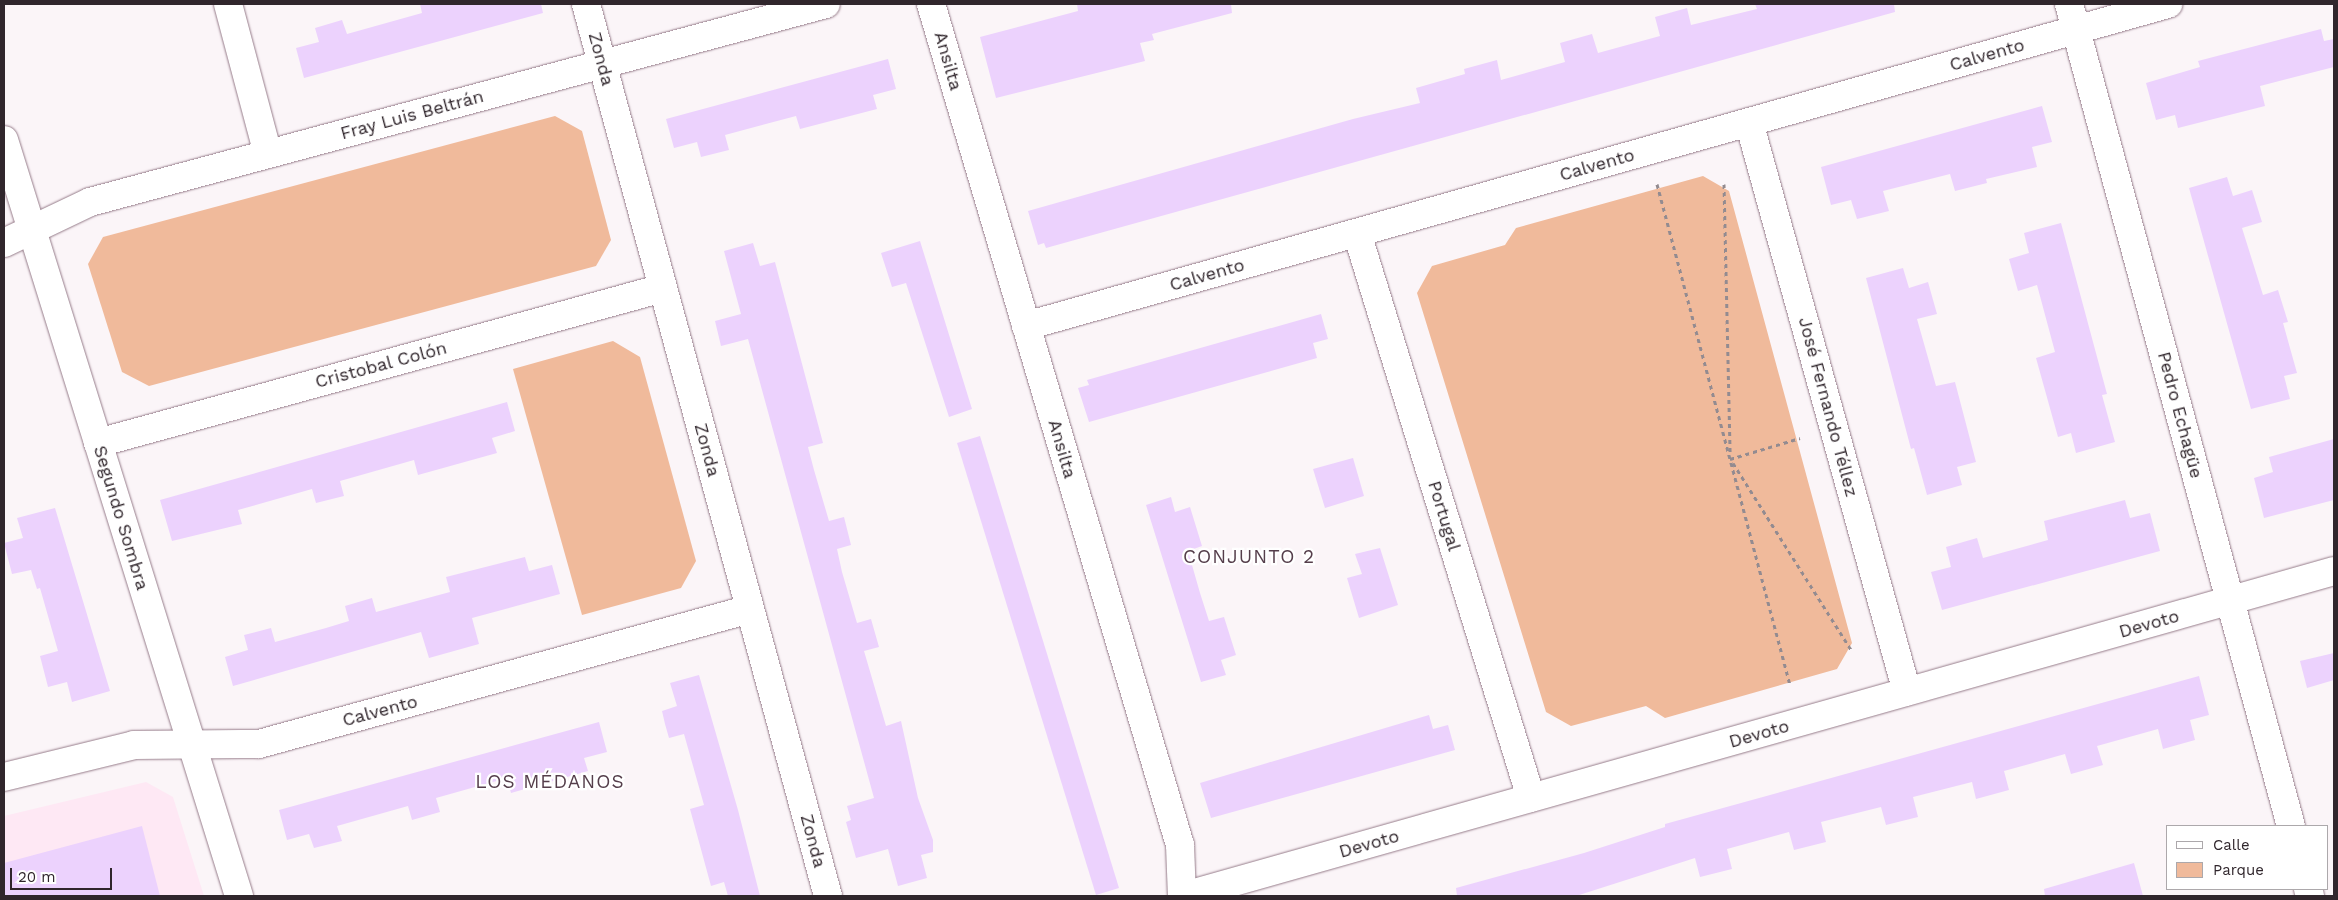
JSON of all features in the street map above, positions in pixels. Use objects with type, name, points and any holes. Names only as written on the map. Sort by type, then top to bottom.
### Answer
[{"type":"street","points":[[228,4],[268,154]]},
{"type":"street","name":"Zonda","points":[[586,4],[828,896]]},
{"type":"street","name":"Fray Luis Beltrán","points":[[4,243],[90,202],[826,4]]},
{"type":"street","name":"Ansilta","points":[[931,4],[1180,845],[1183,896]]},
{"type":"street","name":"Pedro Echagüe","points":[[2069,4],[2291,825]]},
{"type":"street","name":"Calvento","points":[[1026,326],[2168,4]]},
{"type":"street","name":"José Fernando Téllez","points":[[1749,122],[1907,692]]},
{"type":"street","name":"Segundo Sombra","points":[[4,140],[239,896]]},
{"type":"street","name":"Portugal","points":[[1357,233],[1531,798]]},
{"type":"street","name":"Cristobal Colón","points":[[98,442],[664,288]]},
{"type":"street","name":"Devoto","points":[[1183,896],[2334,571]]},
{"type":"street","name":"Calvento","points":[[4,777],[134,745],[259,744],[750,608]]},
{"type":"path","points":[[1657,184],[1790,685]]},
{"type":"path","points":[[1724,184],[1730,459],[1851,650]]},
{"type":"path","points":[[1730,459],[1800,438]]},
{"type":"shaded area","points":[[146,782],[173,797],[204,896],[4,896],[4,816]]},
{"type":"green space","points":[[555,116],[582,131],[611,240],[596,266],[149,386],[122,372],[88,264],[103,237]]},
{"type":"green space","points":[[1703,176],[1729,191],[1852,643],[1837,669],[1665,718],[1646,706],[1571,726],[1546,712],[1417,293],[1432,266],[1505,245],[1516,228]]},
{"type":"green space","points":[[613,341],[640,357],[696,561],[681,588],[582,615],[513,369]]},
{"type":"building","points":[[420,4],[541,4],[543,13],[304,78],[296,48],[319,42],[315,28],[342,20],[347,34],[422,13]]},
{"type":"building","points":[[1077,4],[1231,4],[1232,13],[1152,34],[1154,40],[1140,43],[1145,61],[996,98],[980,37],[1078,11]]},
{"type":"building","points":[[1755,4],[1894,4],[1895,12],[1046,248],[1044,243],[1038,245],[1028,211],[1353,119],[1420,103],[1416,88],[1465,74],[1464,69],[1497,60],[1501,80],[1565,62],[1560,43],[1592,34],[1598,53],[1660,36],[1655,17],[1687,8],[1691,25],[1757,9]]},
{"type":"building","points":[[2321,29],[2324,41],[2334,39],[2334,67],[2260,86],[2265,106],[2178,128],[2175,115],[2156,120],[2146,83],[2200,67],[2198,61]]},
{"type":"building","points":[[888,59],[896,89],[873,95],[877,109],[800,129],[796,116],[725,135],[729,150],[701,157],[697,142],[674,148],[666,119]]},
{"type":"building","points":[[2042,106],[2052,142],[2032,147],[2037,167],[1986,179],[1987,183],[1955,191],[1950,174],[1883,191],[1889,211],[1857,219],[1851,200],[1831,205],[1821,167]]},
{"type":"building","points":[[2227,177],[2233,196],[2252,190],[2262,222],[2242,228],[2263,295],[2278,290],[2288,322],[2283,323],[2297,373],[2284,376],[2290,399],[2251,409],[2189,188]]},
{"type":"building","points":[[2061,223],[2107,394],[2102,395],[2115,442],[2076,453],[2071,433],[2058,437],[2036,358],[2055,352],[2037,285],[2018,291],[2009,259],[2029,253],[2024,233]]},
{"type":"building","points":[[920,241],[972,409],[949,417],[906,283],[892,287],[881,253]]},
{"type":"building","points":[[753,243],[760,266],[775,262],[823,443],[808,447],[814,470],[829,521],[844,517],[851,545],[837,549],[842,572],[857,623],[871,619],[879,647],[864,651],[886,726],[901,721],[918,798],[933,840],[933,852],[921,855],[927,878],[898,886],[888,849],[856,858],[846,822],[851,820],[847,806],[874,798],[748,339],[721,346],[715,321],[741,314],[724,251]]},
{"type":"building","points":[[1903,268],[1909,288],[1928,282],[1937,314],[1917,319],[1936,386],[1955,382],[1976,462],[1957,467],[1962,485],[1927,495],[1914,448],[1911,449],[1866,278]]},
{"type":"building","points":[[1321,314],[1328,339],[1313,343],[1317,358],[1089,422],[1078,388],[1089,385],[1087,380]]},
{"type":"building","points":[[507,402],[515,431],[492,438],[497,453],[418,475],[414,460],[340,481],[344,496],[316,503],[312,489],[238,510],[242,524],[172,541],[160,500]]},
{"type":"building","points":[[980,436],[1119,888],[1096,895],[957,443]]},
{"type":"building","points":[[2334,439],[2334,500],[2264,518],[2254,478],[2273,472],[2269,457]]},
{"type":"building","points":[[1353,458],[1364,496],[1325,508],[1313,469]]},
{"type":"building","points":[[1171,497],[1175,512],[1190,507],[1202,546],[1188,551],[1200,593],[1209,621],[1224,617],[1236,655],[1221,660],[1226,675],[1201,682],[1146,505]]},
{"type":"building","points":[[2125,500],[2130,518],[2150,513],[2160,551],[1942,610],[1931,572],[1951,567],[1946,547],[1977,538],[1983,558],[2048,540],[2044,521]]},
{"type":"building","points":[[55,508],[110,691],[72,702],[67,682],[48,687],[40,656],[58,651],[40,588],[37,589],[31,570],[12,574],[4,543],[23,538],[17,518]]},
{"type":"building","points":[[1380,548],[1398,605],[1359,618],[1347,578],[1362,574],[1355,554]]},
{"type":"building","points":[[525,557],[529,571],[552,565],[560,594],[472,618],[479,644],[429,658],[421,632],[233,686],[225,657],[248,650],[244,635],[271,628],[275,642],[326,628],[349,621],[345,606],[372,598],[376,612],[450,592],[446,577]]},
{"type":"building","points":[[2334,653],[2334,680],[2307,688],[2300,661]]},
{"type":"building","points":[[699,675],[738,810],[760,896],[728,896],[724,882],[711,886],[690,809],[704,805],[684,734],[669,738],[665,724],[662,711],[677,706],[670,683]]},
{"type":"building","points":[[2199,676],[2209,715],[2190,720],[2195,740],[2163,749],[2158,729],[2097,746],[2103,765],[2071,774],[2065,754],[2004,771],[2009,790],[1976,799],[1972,782],[1913,797],[1918,817],[1886,825],[1881,807],[1821,822],[1826,842],[1794,850],[1789,832],[1727,849],[1732,869],[1700,877],[1695,858],[1576,896],[1457,896],[1456,888],[1584,853],[1665,827],[1665,824]]},
{"type":"building","points":[[1429,715],[1433,729],[1448,725],[1455,750],[1211,818],[1200,783]]},
{"type":"building","points":[[599,722],[607,752],[584,758],[588,771],[511,793],[507,778],[436,798],[440,812],[412,820],[408,806],[337,826],[342,841],[314,848],[309,834],[287,840],[279,810]]},
{"type":"building","points":[[142,826],[160,896],[4,896],[4,863]]},
{"type":"building","points":[[2134,863],[2143,896],[2045,896],[2044,889]]},
{"type":"district","name":"CONJUNTO 2","points":[[1249,557]]},
{"type":"district","name":"LOS MÉDANOS","points":[[550,782]]}]
